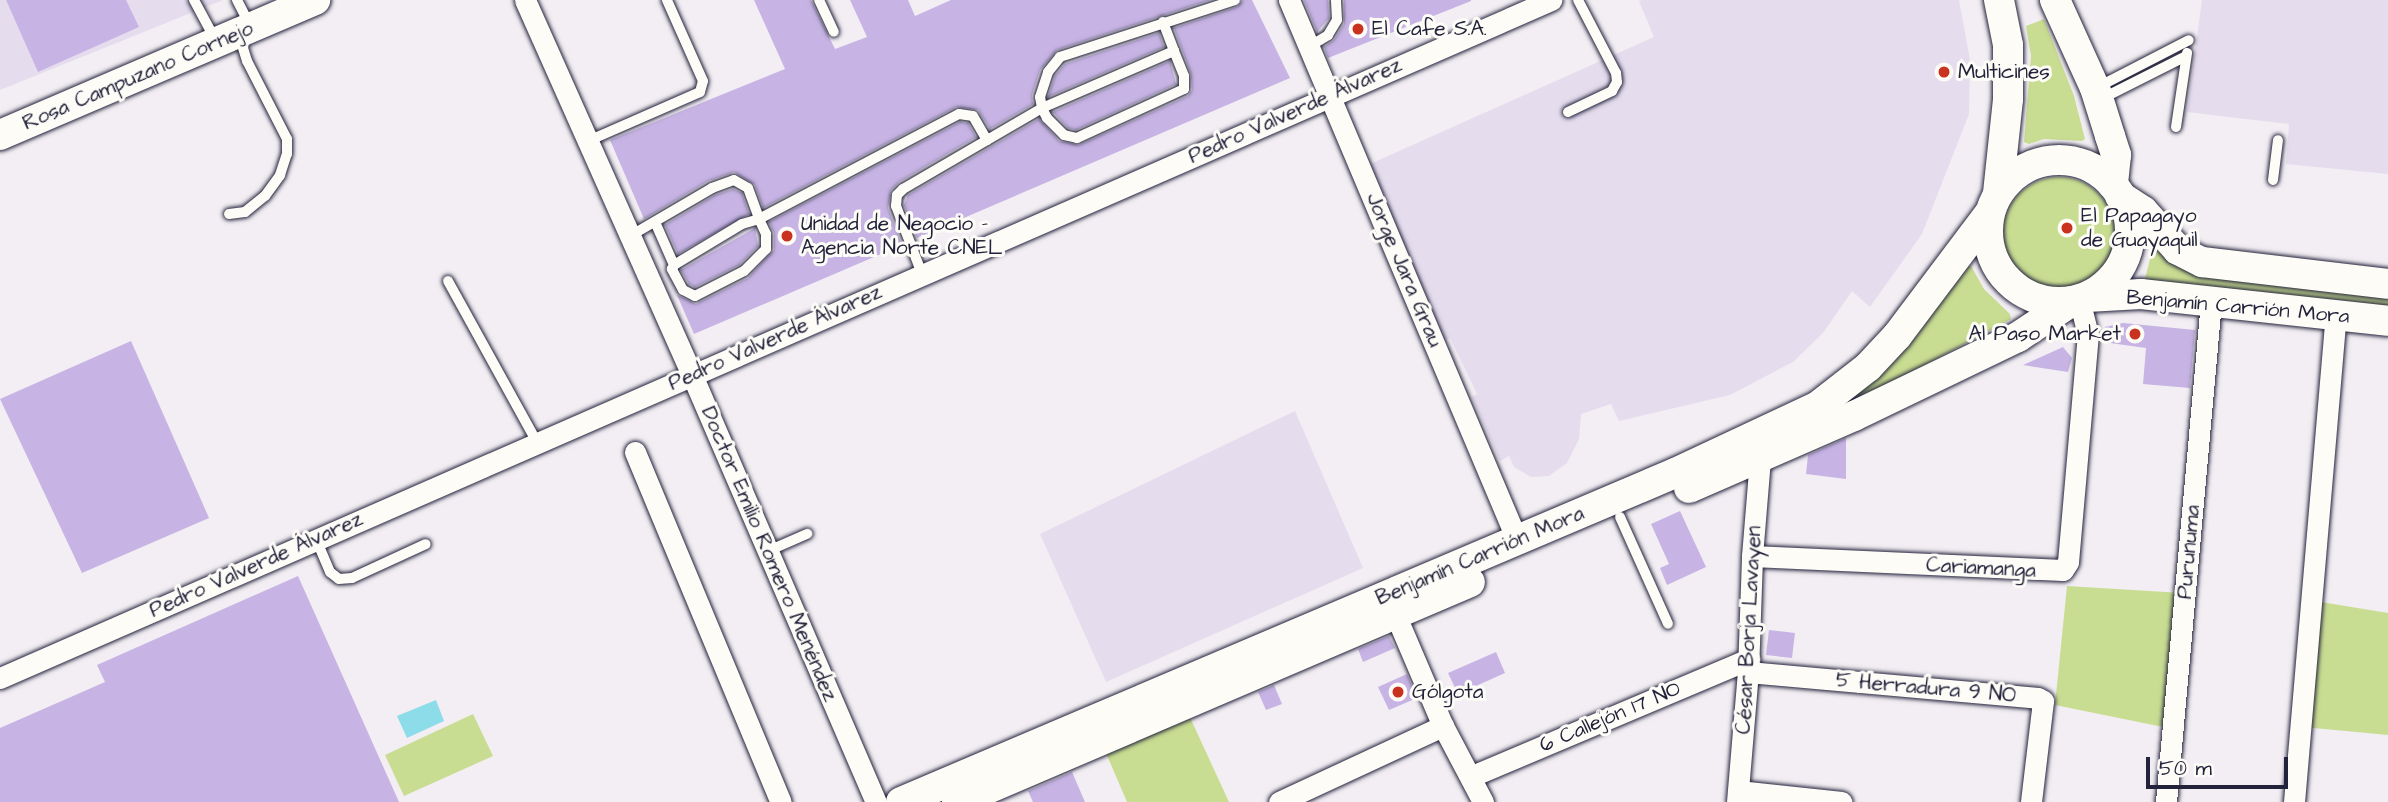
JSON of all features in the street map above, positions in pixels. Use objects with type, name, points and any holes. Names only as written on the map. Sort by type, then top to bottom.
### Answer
[{"type":"main road","name":"Rosa Campuzano Cornejo","points":[[0,135],[315,0]]},
{"type":"main road","points":[[1999,0],[2008,45],[2008,99],[1988,238],[1994,261],[2007,280],[2026,294],[2048,302],[2079,299],[2104,286],[2118,272],[2126,254],[2129,224],[2117,190],[2116,155],[2097,94],[2055,0]]},
{"type":"main road","points":[[1994,204],[2013,176],[2032,165],[2053,160],[2075,162],[2096,171],[2117,190]]},
{"type":"main road","name":"Benjamín Carrión Mora","points":[[2117,190],[2143,211],[2178,250],[2202,262],[2388,284]]},
{"type":"main road","name":"Benjamín Carrión Mora","points":[[901,802],[1675,473],[1818,406],[1868,366],[1897,337],[1994,204]]},
{"type":"main road","name":"Benjamín Carrión Mora","points":[[957,802],[1396,616],[1524,556],[1760,458],[2018,337],[2079,299],[2141,294],[2388,321]]},
{"type":"street","name":"Doctor Emilio Romero Menéndez","points":[[525,0],[692,375],[876,802]]},
{"type":"street","name":"Jorge Jara Grau","points":[[1289,0],[1517,540]]},
{"type":"street","name":"Pedro Valverde Álvarez","points":[[0,678],[1551,0]]},
{"type":"street","name":"Cariamanga","points":[[1752,556],[2063,570],[2068,562],[2088,335],[2079,299]]},
{"type":"street","name":"Purunuma","points":[[2166,802],[2211,302]]},
{"type":"street","points":[[2294,802],[2336,316]]},
{"type":"street","points":[[635,452],[779,801]]},
{"type":"street","name":"César Borja Lavayen","points":[[1737,796],[1749,666],[1752,556],[1760,458]]},
{"type":"street","points":[[1396,616],[1443,726],[1472,776],[1483,802]]},
{"type":"street","name":"6 Callejón 17 NO","points":[[1472,776],[1749,666]]},
{"type":"street","name":"5 Herradura 9 NO","points":[[1749,666],[2038,698],[2043,701],[2031,802]]},
{"type":"street","points":[[1279,802],[1443,726]]},
{"type":"street","points":[[1737,796],[1841,802]]},
{"type":"lane","points":[[194,0],[235,34],[287,139],[287,154],[280,174],[265,197],[245,212],[229,214]]},
{"type":"lane","points":[[235,34],[237,0]]},
{"type":"lane","points":[[588,141],[700,92],[703,81],[667,0]]},
{"type":"lane","points":[[819,0],[834,32]]},
{"type":"lane","points":[[1163,22],[1184,76],[1184,89],[1077,138],[1064,135],[1053,126],[1042,108],[1040,97],[1048,72],[1060,57],[1163,22],[1235,0]]},
{"type":"lane","points":[[1310,46],[1328,34],[1337,20],[1337,2],[1350,0]]},
{"type":"lane","points":[[1568,112],[1612,91],[1617,82],[1616,74],[1578,0]]},
{"type":"lane","points":[[2097,94],[2189,40],[2176,127]]},
{"type":"lane","points":[[922,274],[896,206],[897,195],[903,189],[1042,108],[1174,51]]},
{"type":"lane","points":[[2097,94],[2186,55]]},
{"type":"lane","points":[[674,265],[742,224],[759,219],[959,114],[973,116],[988,140]]},
{"type":"lane","points":[[2273,180],[2277,140]]},
{"type":"lane","points":[[630,236],[712,188],[734,180],[748,188],[766,234],[766,249],[744,271],[701,295],[688,295],[679,284],[674,265],[655,222]]},
{"type":"lane","points":[[448,281],[537,442]]},
{"type":"lane","points":[[1620,517],[1668,624]]},
{"type":"lane","points":[[768,551],[807,534]]},
{"type":"lane","points":[[316,539],[330,572],[339,579],[352,578],[426,544]]},
{"type":"shaded area","points":[[0,0],[223,0],[0,90]]},
{"type":"shaded area","points":[[1959,0],[1970,60],[1969,114],[1922,234],[1870,307],[1852,291],[1823,333],[1793,362],[1730,395],[1619,421],[1611,404],[1581,414],[1579,439],[1567,463],[1549,476],[1531,477],[1514,467],[1509,456],[1500,461],[1472,397],[1477,394],[1450,338],[1442,341],[1370,164],[1654,37],[1639,1]]},
{"type":"shaded area","points":[[2202,0],[2388,0],[2388,174],[2286,164],[2289,124],[2187,112]]},
{"type":"shaded area","points":[[1295,411],[1363,568],[1106,682],[1040,534]]},
{"type":"green space","points":[[2044,19],[2074,96],[2085,139],[2082,141],[2044,139],[2029,144],[2024,142],[2031,56],[2026,26]]},
{"type":"green space","points":[[2059,177],[2080,182],[2098,194],[2110,212],[2115,233],[2110,254],[2098,272],[2080,284],[2059,289],[2038,284],[2020,272],[2008,254],[2003,233],[2008,212],[2020,194],[2038,182]]},
{"type":"green space","points":[[2153,247],[2388,296],[2388,308],[2144,283]]},
{"type":"green space","points":[[1965,266],[1971,266],[1984,289],[2010,314],[2011,319],[1861,399],[1856,395]]},
{"type":"green space","points":[[2067,586],[2182,593],[2168,728],[2055,705]]},
{"type":"green space","points":[[2315,601],[2388,613],[2388,735],[2303,727]]},
{"type":"green space","points":[[1188,713],[1229,802],[1127,802],[1103,746]]},
{"type":"green space","points":[[473,714],[493,756],[404,796],[385,755]]},
{"type":"water","points":[[436,700],[444,721],[407,738],[397,716]]},
{"type":"building","points":[[6,0],[126,0],[139,27],[38,72]]},
{"type":"building","points":[[754,0],[811,0],[835,49],[867,37],[850,0],[908,0],[915,16],[951,0],[1210,0],[1057,50],[1040,70],[1032,95],[1033,104],[990,129],[978,110],[956,107],[763,208],[755,185],[734,172],[708,181],[644,219],[610,140],[785,69]]},
{"type":"building","points":[[1243,0],[1252,0],[1290,78],[917,238],[904,205],[908,195],[1039,119],[1059,141],[1079,145],[1188,96],[1192,90],[1191,74],[1174,28],[1237,7]]},
{"type":"building","points":[[1304,0],[1328,0],[1329,18],[1317,32]]},
{"type":"building","name":"El Cafe S.A.","points":[[1344,0],[1471,1],[1328,58],[1324,47],[1334,40],[1344,24]]},
{"type":"building","points":[[1159,33],[1164,47],[1048,97],[1055,76],[1065,64]]},
{"type":"building","points":[[1170,61],[1176,84],[1076,130],[1068,128],[1053,112]]},
{"type":"building","points":[[960,122],[968,123],[976,137],[899,182],[891,190],[888,208],[902,245],[694,334],[677,295],[696,304],[748,278],[774,250],[774,233],[769,222]]},
{"type":"building","points":[[733,189],[742,193],[749,214],[678,254],[665,225],[715,195]]},
{"type":"building","points":[[755,228],[758,246],[739,265],[695,287],[689,284],[681,270]]},
{"type":"building","points":[[2123,323],[2195,330],[2190,388],[2143,384],[2146,348],[2103,342],[2105,327]]},
{"type":"building","points":[[131,341],[209,518],[82,573],[0,399]]},
{"type":"building","points":[[2063,347],[2072,358],[2068,372],[2023,365]]},
{"type":"building","points":[[1846,438],[1846,479],[1806,474],[1808,455]]},
{"type":"building","points":[[1680,511],[1706,567],[1667,585],[1660,568],[1669,564],[1651,524]]},
{"type":"building","points":[[298,576],[399,802],[0,802],[0,728],[105,682],[97,665]]},
{"type":"building","points":[[1769,630],[1795,633],[1792,658],[1766,655]]},
{"type":"building","points":[[1389,636],[1395,648],[1363,662],[1358,649]]},
{"type":"building","points":[[1496,652],[1505,673],[1458,694],[1448,673]]},
{"type":"building","name":"Gólgota","points":[[1407,674],[1417,698],[1389,710],[1378,687]]},
{"type":"building","points":[[1274,685],[1282,704],[1266,710],[1258,692]]},
{"type":"building","points":[[1072,772],[1085,802],[1033,802],[1028,791]]},
{"type":"place","name":"El Cafe S.A.","points":[[1358,29]]},
{"type":"place","name":"Multicines","points":[[1944,72]]},
{"type":"place","name":"El Papagayo de Guayaquil","points":[[2067,228]]},
{"type":"place","name":"Unidad de Negocio - Agencia Norte CNEL","points":[[787,236]]},
{"type":"place","name":"Al Paso Market","points":[[2135,334]]},
{"type":"place","name":"Gólgota","points":[[1398,692]]}]
